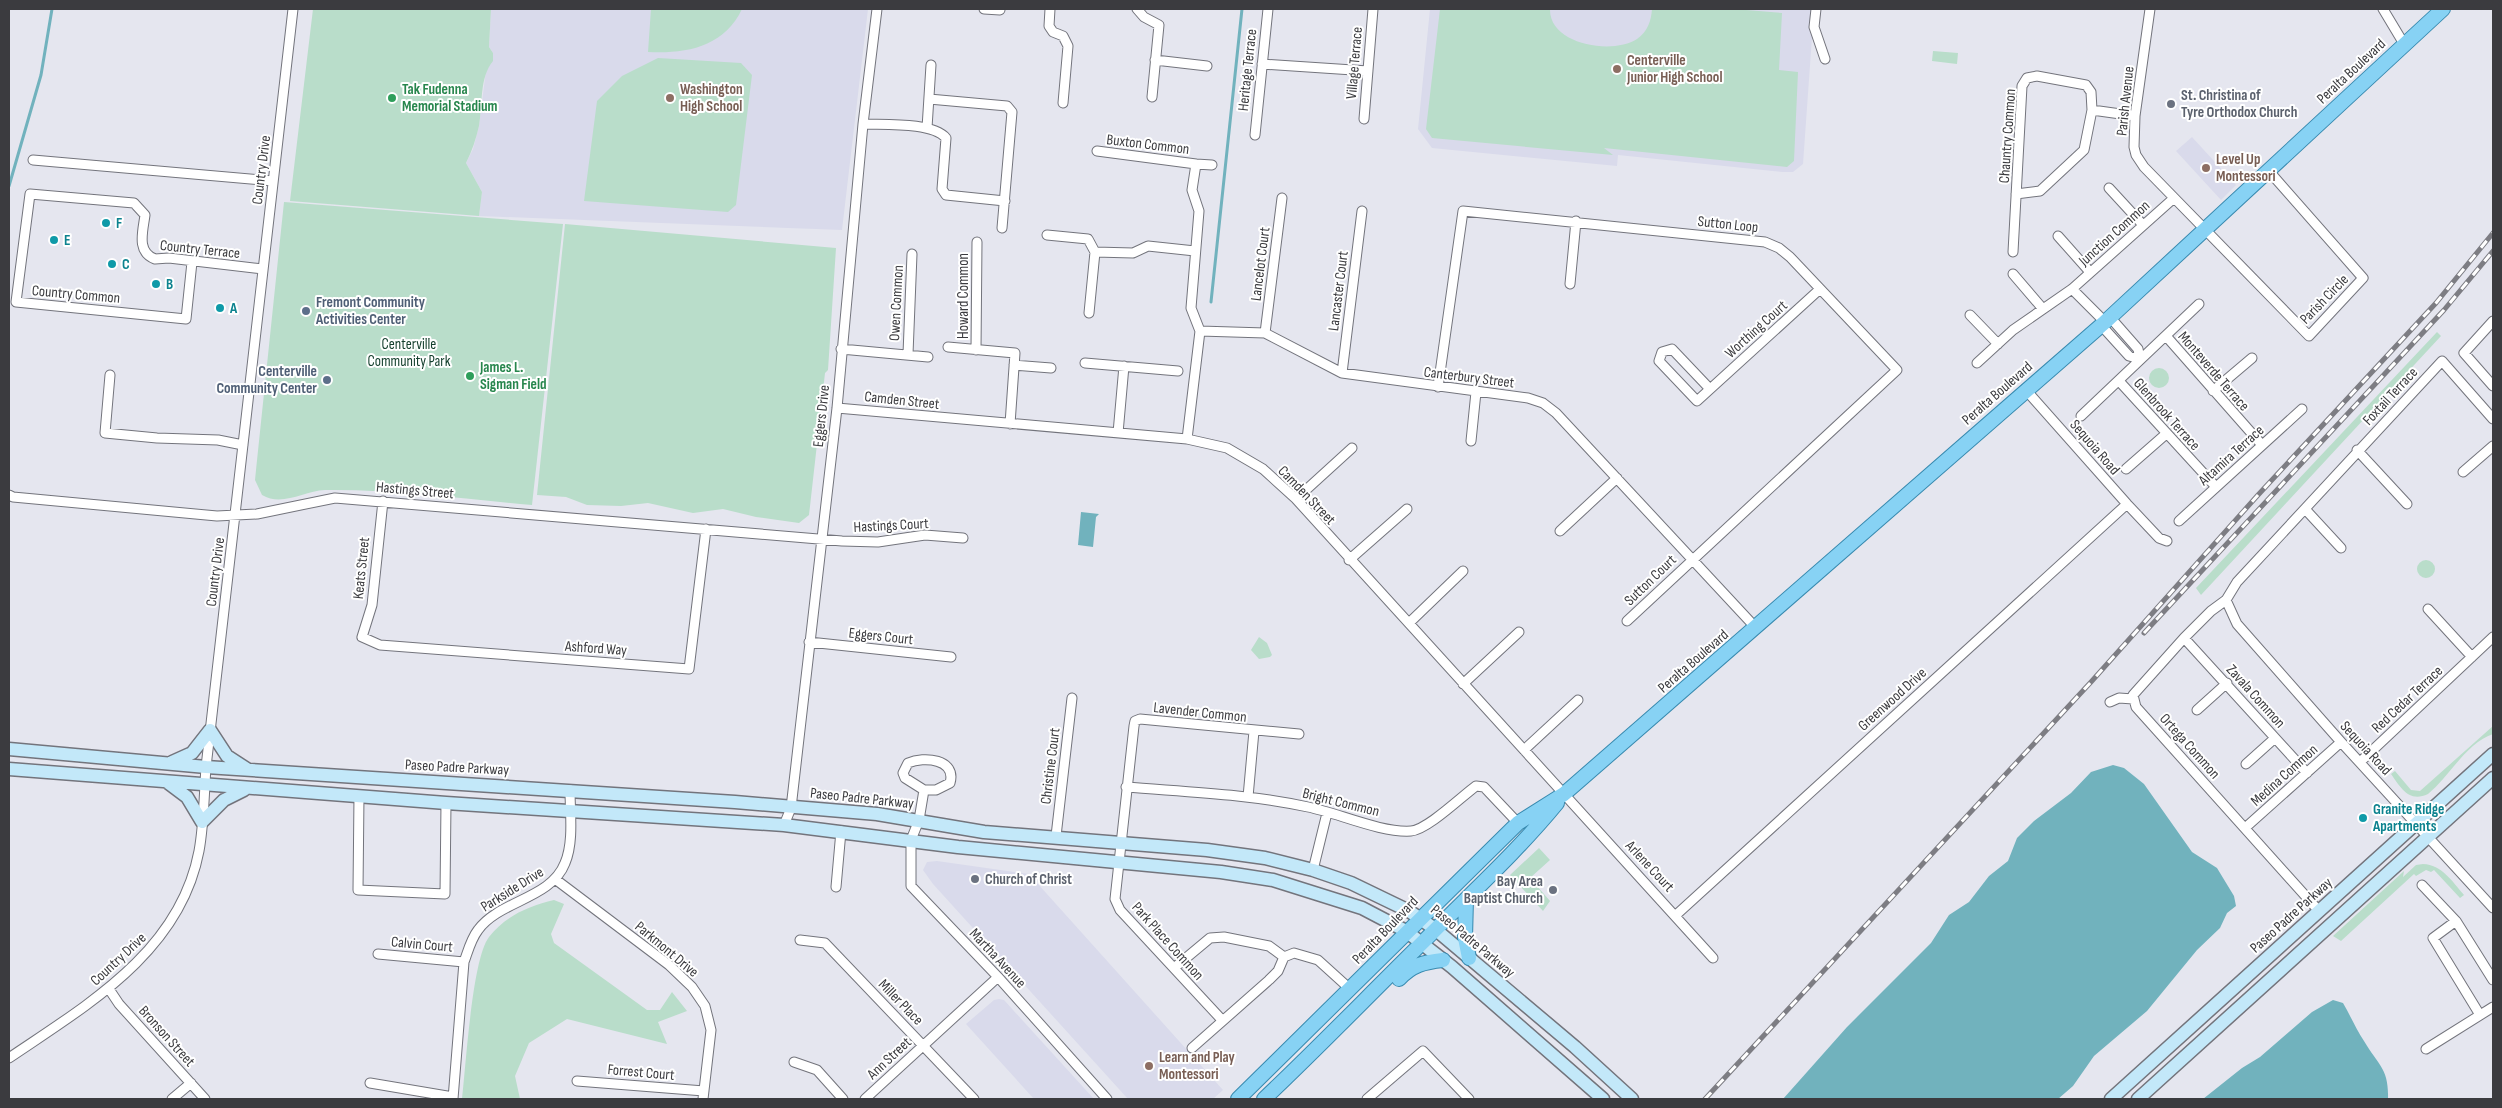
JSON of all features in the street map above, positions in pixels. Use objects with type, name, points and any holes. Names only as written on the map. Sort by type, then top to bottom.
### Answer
[{"type":"main road","name":"Peralta Boulevard","points":[[1238,1099],[1406,931],[1518,823],[1564,794],[2105,321],[2443,9]]},
{"type":"main road","points":[[168,764],[192,753],[210,730],[227,756],[249,770]]},
{"type":"main road","name":"Paseo Padre Parkway","points":[[9,749],[206,767],[570,790],[877,814],[984,832],[1056,836],[1237,853],[1313,870],[1373,892],[1420,918],[1575,1047],[1632,1099]]},
{"type":"main road","name":"Paseo Padre Parkway","points":[[2111,1099],[2493,754]]},
{"type":"main road","points":[[9,769],[446,803],[784,824],[958,847],[1221,872],[1272,880],[1362,908],[1406,931],[1443,960],[1602,1099]]},
{"type":"main road","points":[[2138,1099],[2493,778]]},
{"type":"main road","points":[[167,782],[187,797],[202,822],[224,800],[249,788]]},
{"type":"main road","name":"Peralta Boulevard","points":[[1264,1099],[1359,1008],[1435,929],[1526,841],[1564,794]]},
{"type":"main road","points":[[1466,900],[1464,938],[1469,958]]},
{"type":"main road","points":[[1359,1008],[1374,1004],[1409,968],[1425,962],[1443,960]]},
{"type":"street","name":"Country Drive","points":[[9,1058],[109,989],[157,941],[174,918],[185,895],[199,851],[210,730],[293,9]]},
{"type":"street","name":"Eggers Drive","points":[[784,824],[790,808],[820,539],[837,408],[841,349],[877,9]]},
{"type":"street","points":[[984,9],[1000,10]]},
{"type":"street","points":[[1050,9],[1049,26],[1052,32],[1063,36],[1068,46],[1063,103]]},
{"type":"street","points":[[1137,9],[1144,17],[1159,25],[1152,97]]},
{"type":"street","name":"Heritage Terrace","points":[[1254,134],[1268,9]]},
{"type":"street","name":"Village Terrace","points":[[1364,119],[1372,9]]},
{"type":"street","points":[[1816,9],[1814,27],[1825,58]]},
{"type":"street","name":"Parish Avenue","points":[[2150,9],[2135,116],[2134,147],[2136,155],[2174,198],[2204,228]]},
{"type":"street","points":[[2382,9],[2404,44]]},
{"type":"street","points":[[1155,60],[1207,66]]},
{"type":"street","points":[[1262,64],[1368,71]]},
{"type":"street","points":[[927,128],[932,65]]},
{"type":"street","name":"Chauntry Common","points":[[2013,252],[2016,194],[2022,86],[2027,78],[2036,76],[2086,85],[2091,92],[2092,110],[2084,150],[2040,191],[2016,194]]},
{"type":"street","points":[[929,99],[1007,106],[1012,112],[1002,228]]},
{"type":"street","points":[[2092,110],[2135,116]]},
{"type":"street","points":[[864,124],[927,128],[941,132],[946,138],[942,189],[946,195],[1005,201]]},
{"type":"street","name":"Buxton Common","points":[[1097,152],[1212,166]]},
{"type":"street","points":[[33,160],[273,181]]},
{"type":"street","name":"Buxton Common","points":[[1196,164],[1192,190],[1199,211],[1191,308],[1200,330]]},
{"type":"street","name":"Parish Circle","points":[[2204,228],[2309,336],[2364,278],[2268,170]]},
{"type":"street","points":[[2109,188],[2143,225]]},
{"type":"street","name":"Country Terrace","points":[[30,194],[134,203],[145,215],[143,251],[155,260],[168,258],[263,269]]},
{"type":"street","name":"Country Common","points":[[30,194],[16,302],[186,319],[192,262]]},
{"type":"street","name":"Lancelot Court","points":[[1265,332],[1282,198]]},
{"type":"street","name":"Junction Common","points":[[1977,363],[2043,308],[2072,289],[2174,198]]},
{"type":"street","name":"Lancaster Court","points":[[1342,373],[1362,211]]},
{"type":"street","name":"Sutton Loop","points":[[1438,387],[1463,211],[1576,221],[1765,242],[1778,248],[1790,257],[1898,370],[1692,560]]},
{"type":"street","points":[[1570,284],[1576,221]]},
{"type":"street","points":[[1047,235],[1088,239],[1095,252],[1090,312]]},
{"type":"street","points":[[2058,236],[2090,272]]},
{"type":"street","name":"Howard Common","points":[[976,350],[977,242]]},
{"type":"street","points":[[1095,252],[1133,253],[1148,246],[1195,251]]},
{"type":"street","name":"Owen Common","points":[[908,354],[912,254]]},
{"type":"street","points":[[2013,274],[2043,308]]},
{"type":"street","name":"Worthing Court","points":[[1710,388],[1672,349],[1662,352],[1659,361],[1697,402],[1710,388],[1820,289]]},
{"type":"street","points":[[2072,289],[2138,349],[2140,359]]},
{"type":"street","points":[[2081,416],[2199,304]]},
{"type":"street","points":[[1970,315],[1998,344]]},
{"type":"street","points":[[2493,321],[2464,353],[2493,386]]},
{"type":"street","points":[[1187,439],[1200,330]]},
{"type":"street","name":"Canterbury Street","points":[[1200,330],[1265,332],[1342,373],[1528,398],[1543,403],[1556,413],[1756,628]]},
{"type":"street","name":"Monteverde Terrace","points":[[2166,336],[2262,445]]},
{"type":"street","name":"Howard Common","points":[[948,347],[1015,353],[1014,365]]},
{"type":"street","name":"Owen Common","points":[[841,349],[928,357]]},
{"type":"street","points":[[2213,391],[2252,358]]},
{"type":"street","name":"Foxtail Terrace","points":[[2226,600],[2237,582],[2357,450],[2442,361],[2493,419]]},
{"type":"street","points":[[1085,363],[1178,371]]},
{"type":"street","points":[[1010,424],[1014,365],[1051,368]]},
{"type":"street","points":[[1118,433],[1124,366]]},
{"type":"street","points":[[110,375],[105,432],[157,438],[218,440],[243,444]]},
{"type":"street","name":"Glenbrook Terrace","points":[[2118,381],[2216,487]]},
{"type":"street","name":"Sequoia Road","points":[[2025,389],[2126,504],[2160,538],[2167,541]]},
{"type":"street","points":[[1471,442],[1476,392]]},
{"type":"street","name":"Camden Street","points":[[837,408],[1187,439],[1227,448],[1263,469],[1296,499],[1349,560],[1409,623],[1564,794]]},
{"type":"street","name":"Altamira Terrace","points":[[2178,520],[2302,409]]},
{"type":"street","points":[[2126,469],[2166,434]]},
{"type":"street","points":[[2464,472],[2493,446]]},
{"type":"street","points":[[1296,499],[1352,448]]},
{"type":"street","points":[[2357,450],[2407,504]]},
{"type":"street","points":[[1560,531],[1617,478]]},
{"type":"street","name":"Hastings Street","points":[[9,495],[23,498],[217,516],[257,514],[334,498],[820,539]]},
{"type":"street","name":"Keats Street","points":[[362,638],[372,605],[383,501]]},
{"type":"street","name":"Greenwood Drive","points":[[1676,915],[2126,504]]},
{"type":"street","points":[[1349,560],[1407,509]]},
{"type":"street","points":[[2305,509],[2341,548]]},
{"type":"street","name":"Ashford Way","points":[[362,638],[380,645],[689,669],[706,529]]},
{"type":"street","name":"Hastings Court","points":[[820,539],[878,542],[924,536],[963,538]]},
{"type":"street","name":"Sutton Court","points":[[1627,621],[1692,560]]},
{"type":"street","points":[[1409,623],[1463,571]]},
{"type":"street","points":[[2110,702],[2119,698],[2133,699],[2135,691],[2184,638],[2226,600]]},
{"type":"street","name":"Sequoia Road","points":[[2226,600],[2237,624],[2341,742],[2493,908]]},
{"type":"street","points":[[2428,609],[2472,656]]},
{"type":"street","points":[[1463,684],[1519,632]]},
{"type":"street","name":"Red Cedar Terrace","points":[[2360,762],[2493,637]]},
{"type":"street","name":"Zavala Common","points":[[2184,638],[2307,772]]},
{"type":"street","name":"Eggers Court","points":[[809,642],[951,656]]},
{"type":"street","points":[[2197,710],[2226,683]]},
{"type":"street","name":"Christine Court","points":[[1056,836],[1072,698]]},
{"type":"street","name":"Ortega Common","points":[[2133,699],[2136,707],[2319,911]]},
{"type":"street","points":[[1524,750],[1578,700]]},
{"type":"street","name":"Lavender Common","points":[[1126,787],[1135,721],[1298,734]]},
{"type":"street","points":[[1248,797],[1254,731]]},
{"type":"street","points":[[2246,764],[2275,738]]},
{"type":"street","name":"Medina Common","points":[[2246,828],[2341,742]]},
{"type":"street","points":[[921,760],[946,764],[951,768],[953,774],[950,783],[936,790],[924,790],[905,778],[905,767],[908,763],[921,760]]},
{"type":"street","name":"Bright Common","points":[[1126,787],[1248,797],[1309,807],[1395,830],[1412,831],[1428,826],[1449,806],[1476,786],[1488,789],[1518,823]]},
{"type":"street","name":"Park Place Common","points":[[1126,787],[1115,899],[1118,905],[1222,1020]]},
{"type":"street","name":"Parkside Drive","points":[[453,1098],[464,962],[471,941],[478,929],[489,918],[555,879],[565,863],[568,848],[570,790]]},
{"type":"street","name":"Martha Avenue","points":[[924,790],[919,820],[911,840],[911,886],[998,977],[1107,1099]]},
{"type":"street","name":"Arlene Court","points":[[1564,794],[1714,958]]},
{"type":"street","points":[[359,796],[358,890],[445,894],[446,803]]},
{"type":"street","points":[[1313,870],[1327,813]]},
{"type":"street","points":[[836,887],[841,831]]},
{"type":"street","name":"Parkmont Drive","points":[[555,879],[669,965],[692,987],[705,1006],[711,1030],[704,1095]]},
{"type":"street","points":[[2422,885],[2456,921],[2493,980]]},
{"type":"street","points":[[2456,921],[2433,938],[2480,1015]]},
{"type":"street","points":[[1174,968],[1210,938],[1224,937],[1269,946],[1284,957]]},
{"type":"street","name":"Miller Place","points":[[800,940],[825,943],[974,1099]]},
{"type":"street","points":[[1192,1048],[1270,980],[1278,971],[1284,957],[1294,953],[1318,960],[1350,989]]},
{"type":"street","name":"Calvin Court","points":[[378,954],[464,962]]},
{"type":"street","name":"Ann Street","points":[[865,1099],[998,977]]},
{"type":"street","name":"Bronson Street","points":[[109,989],[119,1004],[205,1099]]},
{"type":"street","points":[[2426,1049],[2493,1007]]},
{"type":"street","points":[[1367,1099],[1423,1051],[1469,1099]]},
{"type":"street","points":[[794,1062],[817,1070],[843,1099]]},
{"type":"street","name":"Forrest Court","points":[[576,1080],[704,1095]]},
{"type":"street","points":[[172,1099],[191,1083]]},
{"type":"street","points":[[370,1083],[453,1098]]},
{"type":"shaded area","name":"Washington High School","points":[[491,9],[868,9],[842,230],[479,216],[482,192],[466,163],[473,149],[479,126],[486,70],[493,53],[489,47]]},
{"type":"shaded area","name":"Centerville Junior High School","points":[[1430,9],[1814,9],[1803,164],[1793,172],[1782,172],[1618,155],[1617,166],[1432,148],[1418,129]]},
{"type":"shaded area","name":"Level Up Montessori","points":[[2192,137],[2236,185],[2221,200],[2176,151]]},
{"type":"shaded area","points":[[937,861],[1029,874],[1223,1090],[1213,1099],[1128,1099],[933,884],[923,870],[927,862]]},
{"type":"shaded area","points":[[994,1000],[1004,1000],[1094,1099],[1034,1099],[966,1024]]},
{"type":"green space","name":"Tak Fudenna Memorial Stadium","points":[[313,9],[491,9],[489,47],[493,53],[493,61],[485,75],[479,126],[474,145],[466,163],[482,192],[479,216],[290,201]]},
{"type":"green space","points":[[651,9],[742,9],[725,32],[702,46],[676,51],[648,52]]},
{"type":"green space","name":"Centerville Junior High School","points":[[1440,9],[1550,9],[1552,21],[1560,31],[1571,39],[1584,44],[1599,46],[1626,44],[1637,39],[1648,26],[1652,9],[1734,9],[1782,13],[1779,70],[1798,72],[1794,161],[1787,167],[1604,148],[1613,155],[1432,138],[1426,129]]},
{"type":"green space","points":[[1933,51],[1958,53],[1957,64],[1932,61]]},
{"type":"green space","points":[[658,58],[741,63],[752,75],[736,205],[728,212],[584,201],[597,101],[622,76]]},
{"type":"green space","name":"Centerville Community Park","points":[[284,202],[563,224],[532,505],[351,490],[317,491],[285,499],[270,498],[262,495],[255,480]]},
{"type":"green space","points":[[565,224],[836,248],[828,370],[825,373],[809,515],[799,523],[756,517],[723,509],[693,513],[648,503],[621,506],[587,505],[566,497],[537,495]]},
{"type":"green space","points":[[2437,332],[2441,336],[2201,595],[2196,588]]},
{"type":"green space","points":[[2159,368],[2166,371],[2169,378],[2166,385],[2159,388],[2152,385],[2149,378],[2152,371]]},
{"type":"green space","points":[[2426,560],[2432,563],[2435,569],[2432,575],[2426,578],[2420,575],[2417,569],[2420,563]]},
{"type":"green space","points":[[1259,637],[1267,643],[1272,655],[1270,657],[1259,659],[1251,650]]},
{"type":"green space","points":[[2493,726],[2493,734],[2483,738],[2466,752],[2428,794],[2416,797],[2406,793],[2391,774],[2395,771],[2411,790],[2420,791]]},
{"type":"green space","points":[[1539,848],[1550,860],[1530,878],[1550,901],[1543,911],[1510,875]]},
{"type":"green space","points":[[2423,864],[2436,867],[2451,879],[2464,895],[2460,898],[2434,870],[2431,872],[2426,870],[2416,876],[2414,874],[2341,941],[2333,936],[2404,871],[2403,877],[2416,865]]},
{"type":"green space","points":[[554,900],[564,904],[551,934],[554,943],[647,1010],[660,1010],[672,992],[687,1011],[658,1022],[667,1044],[567,1019],[529,1043],[515,1076],[520,1099],[462,1099],[474,989],[483,949],[489,937],[502,923],[536,905]]},
{"type":"water","points":[[1081,512],[1099,514],[1096,517],[1093,547],[1078,545]]},
{"type":"water","points":[[2113,765],[2124,768],[2144,784],[2192,852],[2217,868],[2234,896],[2236,906],[2227,913],[2220,928],[2197,950],[2147,1011],[2094,1056],[2073,1086],[2058,1099],[1783,1099],[1847,1027],[1931,943],[1949,915],[1969,902],[1989,876],[2008,861],[2017,838],[2034,821],[2071,793],[2091,772]]},
{"type":"water","points":[[2333,1000],[2343,1003],[2361,1036],[2382,1067],[2387,1080],[2388,1099],[2203,1099],[2242,1068],[2260,1057],[2312,1012]]},
{"type":"waterway","points":[[9,186],[41,75],[52,9]]},
{"type":"waterway","points":[[1211,302],[1242,9]]},
{"type":"railway","points":[[1705,1099],[2091,682],[2258,495],[2436,303],[2493,233]]},
{"type":"railway","points":[[2144,633],[2444,310],[2493,251]]},
{"type":"place","name":"Centerville Junior High School","points":[[1617,69]]},
{"type":"place","name":"Tak Fudenna Memorial Stadium","points":[[392,98]]},
{"type":"place","name":"Washington High School","points":[[670,98]]},
{"type":"place","name":"St. Christina of Tyre Orthodox Church","points":[[2171,104]]},
{"type":"place","name":"Level Up Montessori","points":[[2206,168]]},
{"type":"place","name":"F","points":[[106,223]]},
{"type":"place","name":"E","points":[[54,240]]},
{"type":"place","name":"C","points":[[112,264]]},
{"type":"place","name":"B","points":[[156,284]]},
{"type":"place","name":"A","points":[[220,308]]},
{"type":"place","name":"Fremont Community Activities Center","points":[[306,311]]},
{"type":"place","name":"James L. Sigman Field","points":[[470,376]]},
{"type":"place","name":"Centerville Community Center","points":[[327,380]]},
{"type":"place","name":"Granite Ridge Apartments","points":[[2363,818]]},
{"type":"place","name":"Church of Christ","points":[[975,879]]},
{"type":"place","name":"Bay Area Baptist Church","points":[[1553,890]]},
{"type":"place","name":"Learn and Play Montessori","points":[[1149,1066]]}]
